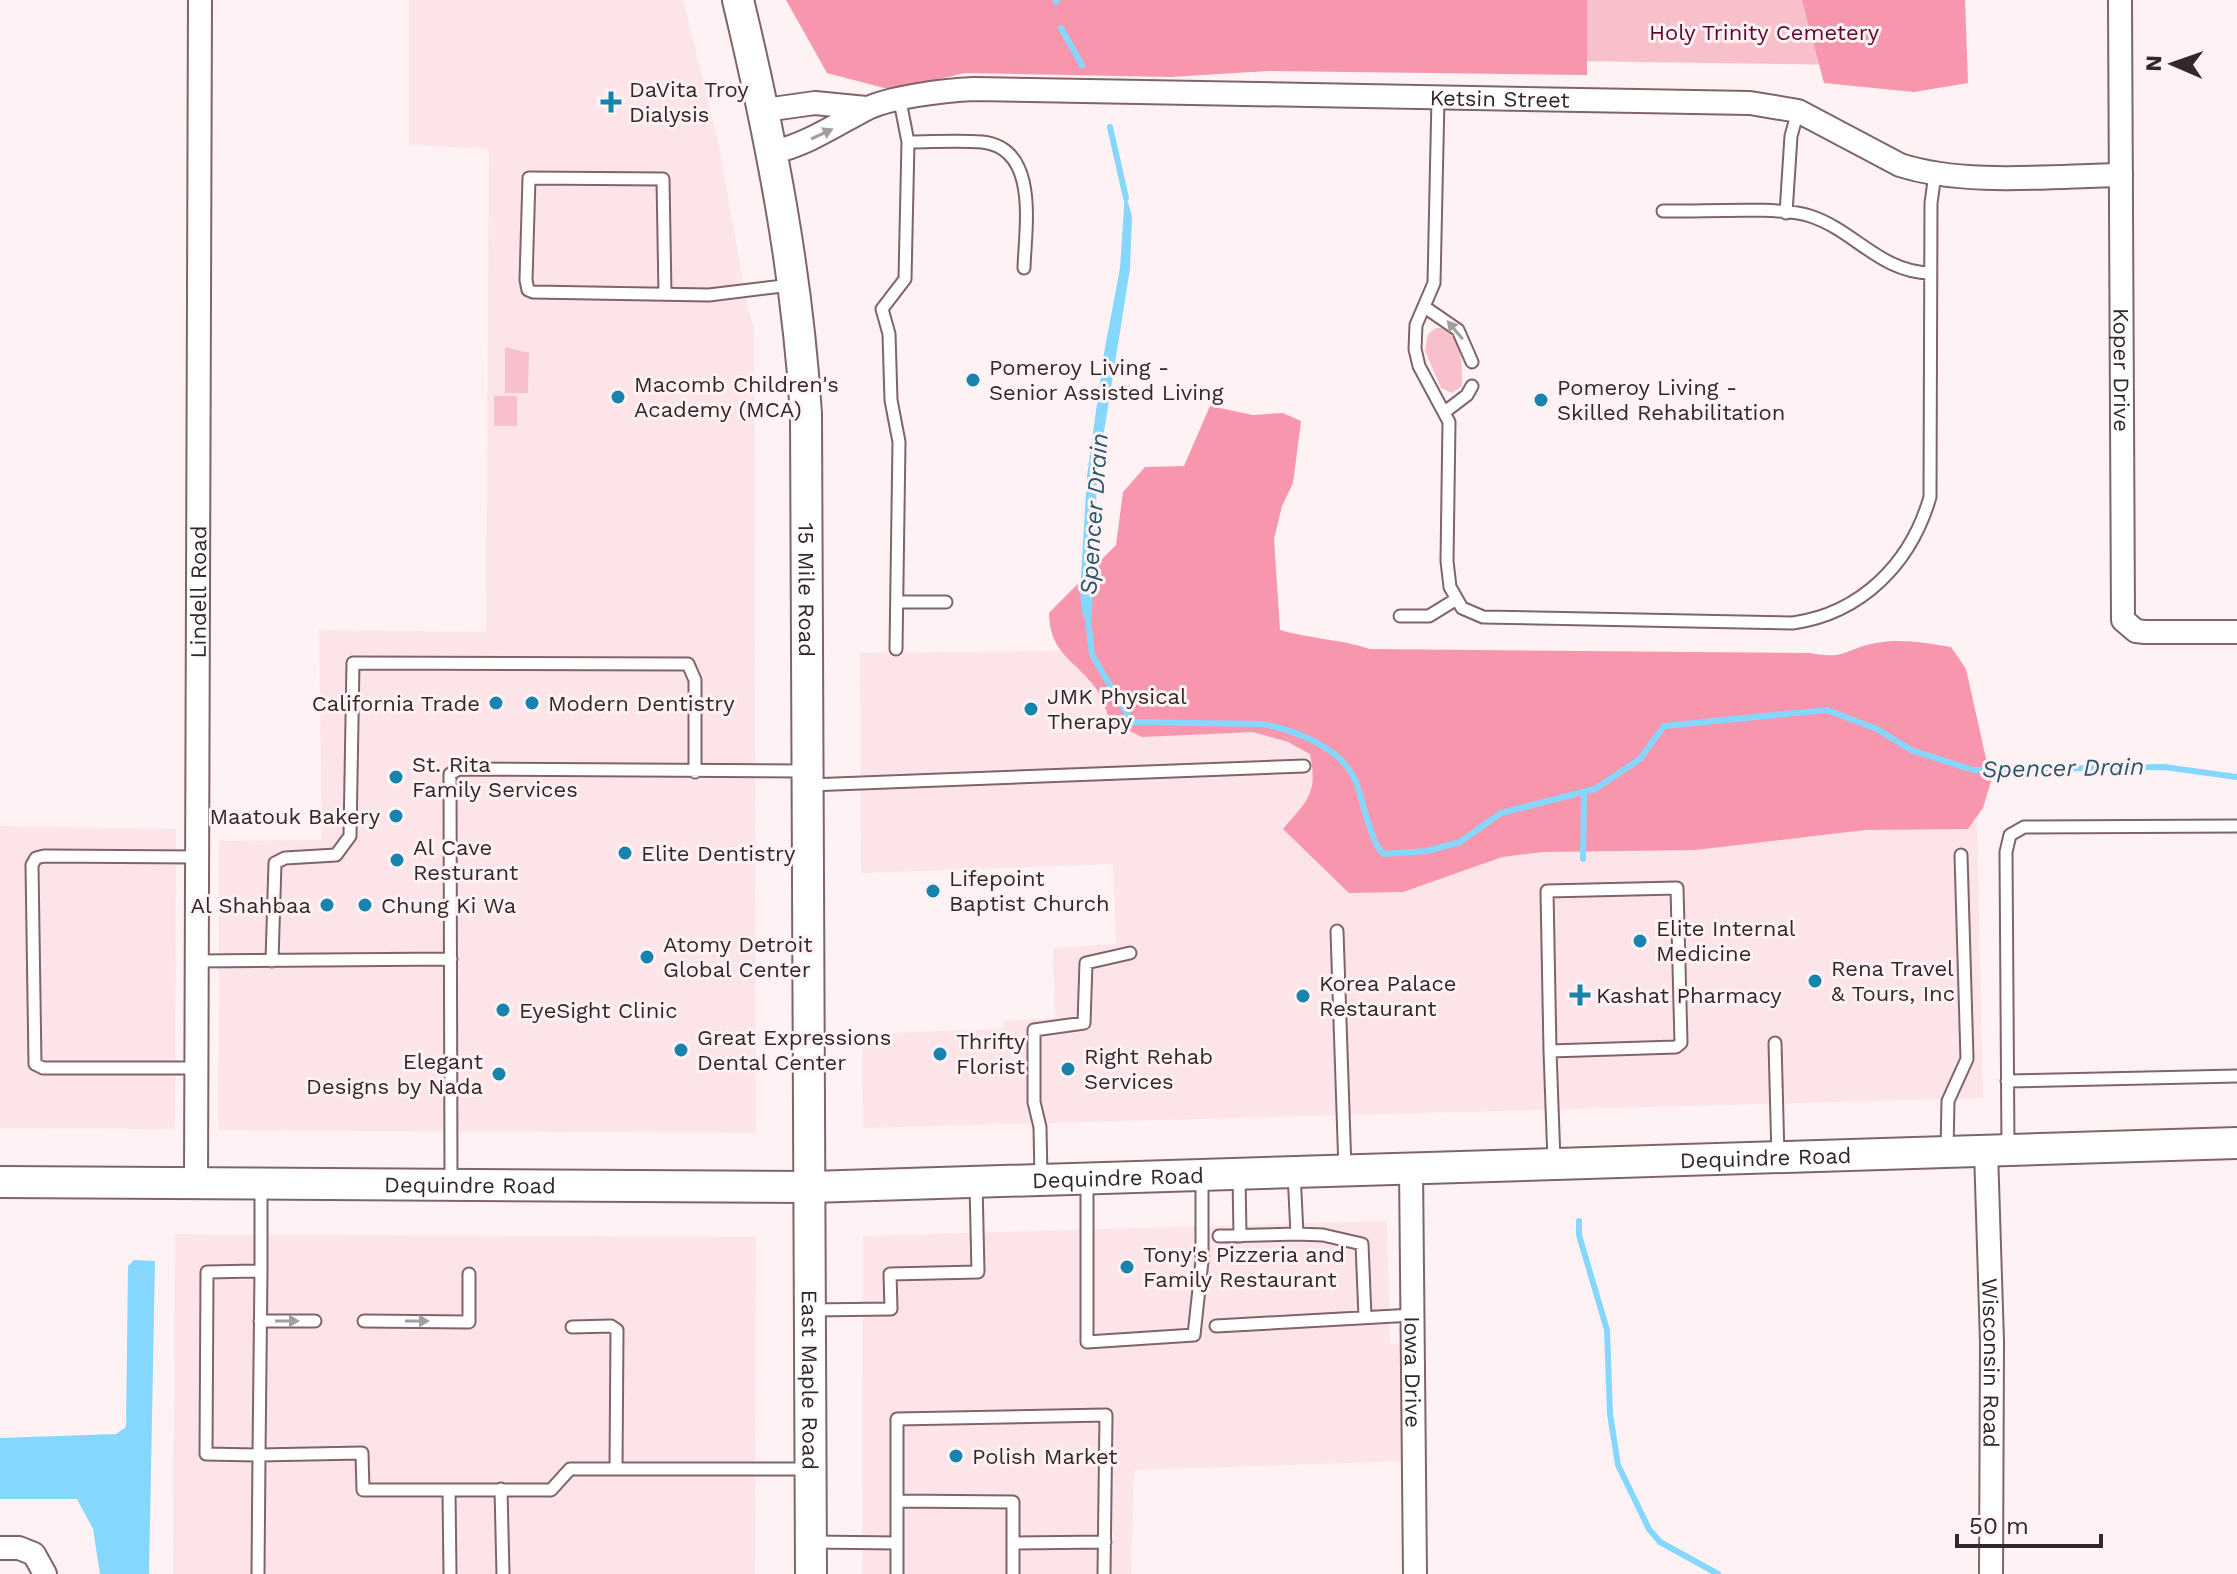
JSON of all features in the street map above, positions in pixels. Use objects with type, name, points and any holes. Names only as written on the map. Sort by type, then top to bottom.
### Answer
[{"type":"main road","name":"15 Mile Road","points":[[738,0],[774,152],[795,285],[806,428],[811,1187]]},
{"type":"main road","name":"Dequindre Road","points":[[0,1182],[811,1187],[2237,1143]]},
{"type":"main road","name":"East Maple Road","points":[[811,1187],[811,1574]]},
{"type":"street","name":"Lindell Road","points":[[196,1184],[200,0]]},
{"type":"street","name":"Koper Drive","points":[[2120,0],[2123,620],[2136,631],[2145,632],[2237,632]]},
{"type":"street","name":"Ketsin Street","points":[[765,110],[815,103],[866,108],[948,90],[974,89],[1732,103],[1798,111],[1900,165],[1935,174],[2121,175]]},
{"type":"street","name":"Ketsin Street","points":[[774,152],[822,134],[866,108]]},
{"type":"street","name":"Wisconsin Road","points":[[1991,1574],[1997,1150]]},
{"type":"street","name":"Iowa Drive","points":[[1411,1168],[1415,1574]]},
{"type":"street","points":[[0,1548],[19,1548],[34,1554],[45,1574]]},
{"type":"lane","points":[[1438,98],[1434,283],[1426,308],[1416,325],[1415,349],[1423,374],[1446,411],[1449,422],[1447,561],[1455,600],[1462,608],[1483,617],[1793,623],[1823,616],[1858,599],[1902,560],[1918,533],[1930,497],[1930,273],[1935,174]]},
{"type":"lane","points":[[896,649],[899,442],[890,392],[889,334],[882,309],[904,282],[908,142],[900,101]]},
{"type":"lane","points":[[1786,213],[1791,136],[1798,111]]},
{"type":"lane","points":[[908,142],[982,142],[1011,157],[1026,189],[1024,268]]},
{"type":"lane","points":[[665,294],[663,179],[529,178],[528,290],[665,294],[709,295],[795,285]]},
{"type":"lane","points":[[1663,211],[1786,213],[1816,218],[1898,268],[1930,273]]},
{"type":"lane","points":[[1426,308],[1452,322],[1464,340],[1472,362]]},
{"type":"lane","points":[[1446,411],[1467,395],[1472,386]]},
{"type":"lane","points":[[1400,616],[1429,616],[1455,600]]},
{"type":"lane","points":[[897,602],[946,602]]},
{"type":"lane","points":[[272,961],[275,863],[285,858],[336,855],[350,836],[353,663],[688,664],[695,680],[695,772]]},
{"type":"lane","points":[[451,1185],[448,785],[454,771],[695,772],[809,778],[1304,766]]},
{"type":"lane","points":[[1997,1150],[2007,1081],[2006,852],[2010,835],[2024,827],[2237,826]]},
{"type":"lane","points":[[1947,1152],[1948,1101],[1967,1059],[1961,855]]},
{"type":"lane","points":[[197,857],[36,858],[32,865],[32,1055],[35,1064],[43,1068],[197,1068]]},
{"type":"lane","points":[[1550,1051],[1676,1047],[1681,1043],[1677,888],[1547,891],[1550,1051],[1554,1164]]},
{"type":"lane","points":[[1337,931],[1345,1170]]},
{"type":"lane","points":[[1041,1179],[1040,1127],[1034,1102],[1034,1030],[1084,1023],[1086,963],[1130,953]]},
{"type":"lane","points":[[197,961],[451,959]]},
{"type":"lane","points":[[1775,1043],[1778,1158]]},
{"type":"lane","points":[[2007,1081],[2237,1076]]},
{"type":"lane","points":[[1294,1172],[1297,1234]]},
{"type":"lane","points":[[1239,1174],[1240,1236]]},
{"type":"lane","points":[[1087,1178],[1087,1342],[1194,1335],[1202,1261],[1202,1175]]},
{"type":"lane","points":[[811,1310],[891,1309],[890,1274],[978,1272],[976,1182]]},
{"type":"lane","points":[[258,1574],[261,1185]]},
{"type":"lane","points":[[1219,1236],[1323,1235],[1362,1244],[1365,1317]]},
{"type":"lane","points":[[261,1271],[207,1272],[206,1454],[362,1453],[363,1490],[551,1490],[570,1469],[811,1469]]},
{"type":"lane","points":[[364,1321],[469,1322],[469,1274]]},
{"type":"lane","points":[[1216,1326],[1414,1315]]},
{"type":"lane","points":[[260,1321],[315,1321]]},
{"type":"lane","points":[[572,1327],[611,1326],[617,1330],[616,1469]]},
{"type":"lane","points":[[897,1574],[897,1419],[1106,1415],[1104,1574]]},
{"type":"lane","points":[[501,1489],[503,1574]]},
{"type":"lane","points":[[449,1490],[450,1574]]},
{"type":"lane","points":[[897,1501],[1013,1502],[1013,1574]]},
{"type":"lane","points":[[811,1542],[897,1543]]},
{"type":"lane","points":[[1014,1543],[1105,1542]]},
{"type":"shaded area","points":[[409,0],[683,0],[719,146],[748,311],[754,326],[756,1133],[218,1130],[219,841],[322,840],[319,630],[486,632],[489,149],[409,145]]},
{"type":"shaded area","points":[[786,0],[1587,0],[1587,75],[1268,71],[1171,77],[965,73],[892,90],[827,73]]},
{"type":"shaded area","points":[[1802,0],[1965,0],[1968,83],[1914,92],[1824,83]]},
{"type":"shaded area","points":[[1210,406],[1253,415],[1283,413],[1301,421],[1293,483],[1282,506],[1274,539],[1280,630],[1370,649],[1831,655],[1865,645],[1895,641],[1951,647],[1966,669],[1991,781],[1983,808],[1968,829],[1865,830],[1695,850],[1543,852],[1502,857],[1403,892],[1349,893],[1283,829],[1299,811],[1312,787],[1310,754],[1288,742],[1253,732],[1142,737],[1111,722],[1097,691],[1058,647],[1050,627],[1049,613],[1116,545],[1123,492],[1145,467],[1184,466]]},
{"type":"shaded area","points":[[1332,648],[1334,851],[1977,822],[1983,1098],[863,1128],[862,1034],[1003,1029],[1004,1021],[1055,1018],[1053,948],[1116,944],[1113,864],[861,873],[860,653]]},
{"type":"shaded area","points":[[0,826],[176,829],[175,1129],[0,1128]]},
{"type":"shaded area","points":[[1387,1221],[1390,1344],[1404,1345],[1406,1461],[1134,1470],[1131,1574],[862,1574],[863,1236]]},
{"type":"shaded area","points":[[175,1234],[756,1237],[755,1574],[173,1574]]},
{"type":"green space","name":"Holy Trinity Cemetery","points":[[1312,0],[1857,0],[1854,65],[1311,57]]},
{"type":"green space","points":[[1436,328],[1444,328],[1450,333],[1460,354],[1462,386],[1452,393],[1441,388],[1425,351],[1428,334]]},
{"type":"green space","points":[[505,347],[529,353],[528,393],[505,393]]},
{"type":"green space","points":[[494,396],[517,396],[517,426],[494,426]]},
{"type":"water","points":[[1125,192],[1132,216],[1130,269],[1097,476],[1092,616],[1083,618],[1080,592],[1087,476],[1104,353],[1120,268]]},
{"type":"water","points":[[134,1260],[155,1261],[149,1574],[100,1574],[93,1529],[77,1499],[0,1499],[0,1438],[116,1434],[126,1427],[128,1266]]},
{"type":"waterway","name":"Spencer Drain","points":[[1061,28],[1082,65]]},
{"type":"waterway","name":"Spencer Drain","points":[[1110,127],[1126,198]]},
{"type":"waterway","name":"Spencer Drain","points":[[1087,610],[1092,655],[1132,722],[1262,724],[1315,742],[1328,749],[1348,768],[1357,785],[1374,840],[1384,854],[1427,851],[1460,842],[1501,813],[1595,789],[1640,759],[1664,726],[1827,710],[1877,729],[1911,750],[1973,770],[2164,767],[2237,777]]},
{"type":"waterway","points":[[1583,859],[1584,793]]},
{"type":"waterway","points":[[1579,1221],[1579,1235],[1607,1330],[1610,1414],[1618,1465],[1649,1529],[1660,1542],[1718,1574]]},
{"type":"place","name":"DaVita Troy Dialysis","points":[[611,102]]},
{"type":"place","name":"Pomeroy Living - Senior Assisted Living","points":[[973,380]]},
{"type":"place","name":"Macomb Children's Academy (MCA)","points":[[618,397]]},
{"type":"place","name":"Pomeroy Living - Skilled Rehabilitation","points":[[1541,400]]},
{"type":"place","name":"California Trade","points":[[496,703]]},
{"type":"place","name":"Modern Dentistry","points":[[532,703]]},
{"type":"place","name":"JMK Physical Therapy","points":[[1031,709]]},
{"type":"place","name":"St. Rita Family Services","points":[[396,777]]},
{"type":"place","name":"Maatouk Bakery","points":[[396,816]]},
{"type":"place","name":"Elite Dentistry","points":[[625,853]]},
{"type":"place","name":"Al Cave Resturant","points":[[397,860]]},
{"type":"place","name":"Lifepoint Baptist Church","points":[[933,891]]},
{"type":"place","name":"Al Shahbaa","points":[[327,905]]},
{"type":"place","name":"Chung Ki Wa","points":[[365,905]]},
{"type":"place","name":"Elite Internal Medicine","points":[[1640,941]]},
{"type":"place","name":"Atomy Detroit Global Center","points":[[647,957]]},
{"type":"place","name":"Rena Travel & Tours, Inc","points":[[1815,981]]},
{"type":"place","name":"Kashat Pharmacy","points":[[1580,995]]},
{"type":"place","name":"Korea Palace Restaurant","points":[[1303,996]]},
{"type":"place","name":"EyeSight Clinic","points":[[503,1010]]},
{"type":"place","name":"Great Expressions Dental Center","points":[[681,1050]]},
{"type":"place","name":"Thrifty Florist","points":[[940,1054]]},
{"type":"place","name":"Right Rehab Services","points":[[1068,1069]]},
{"type":"place","name":"Elegant Designs by Nada","points":[[499,1074]]},
{"type":"place","name":"Tony's Pizzeria and Family Restaurant","points":[[1127,1267]]},
{"type":"place","name":"Polish Market","points":[[956,1456]]}]
